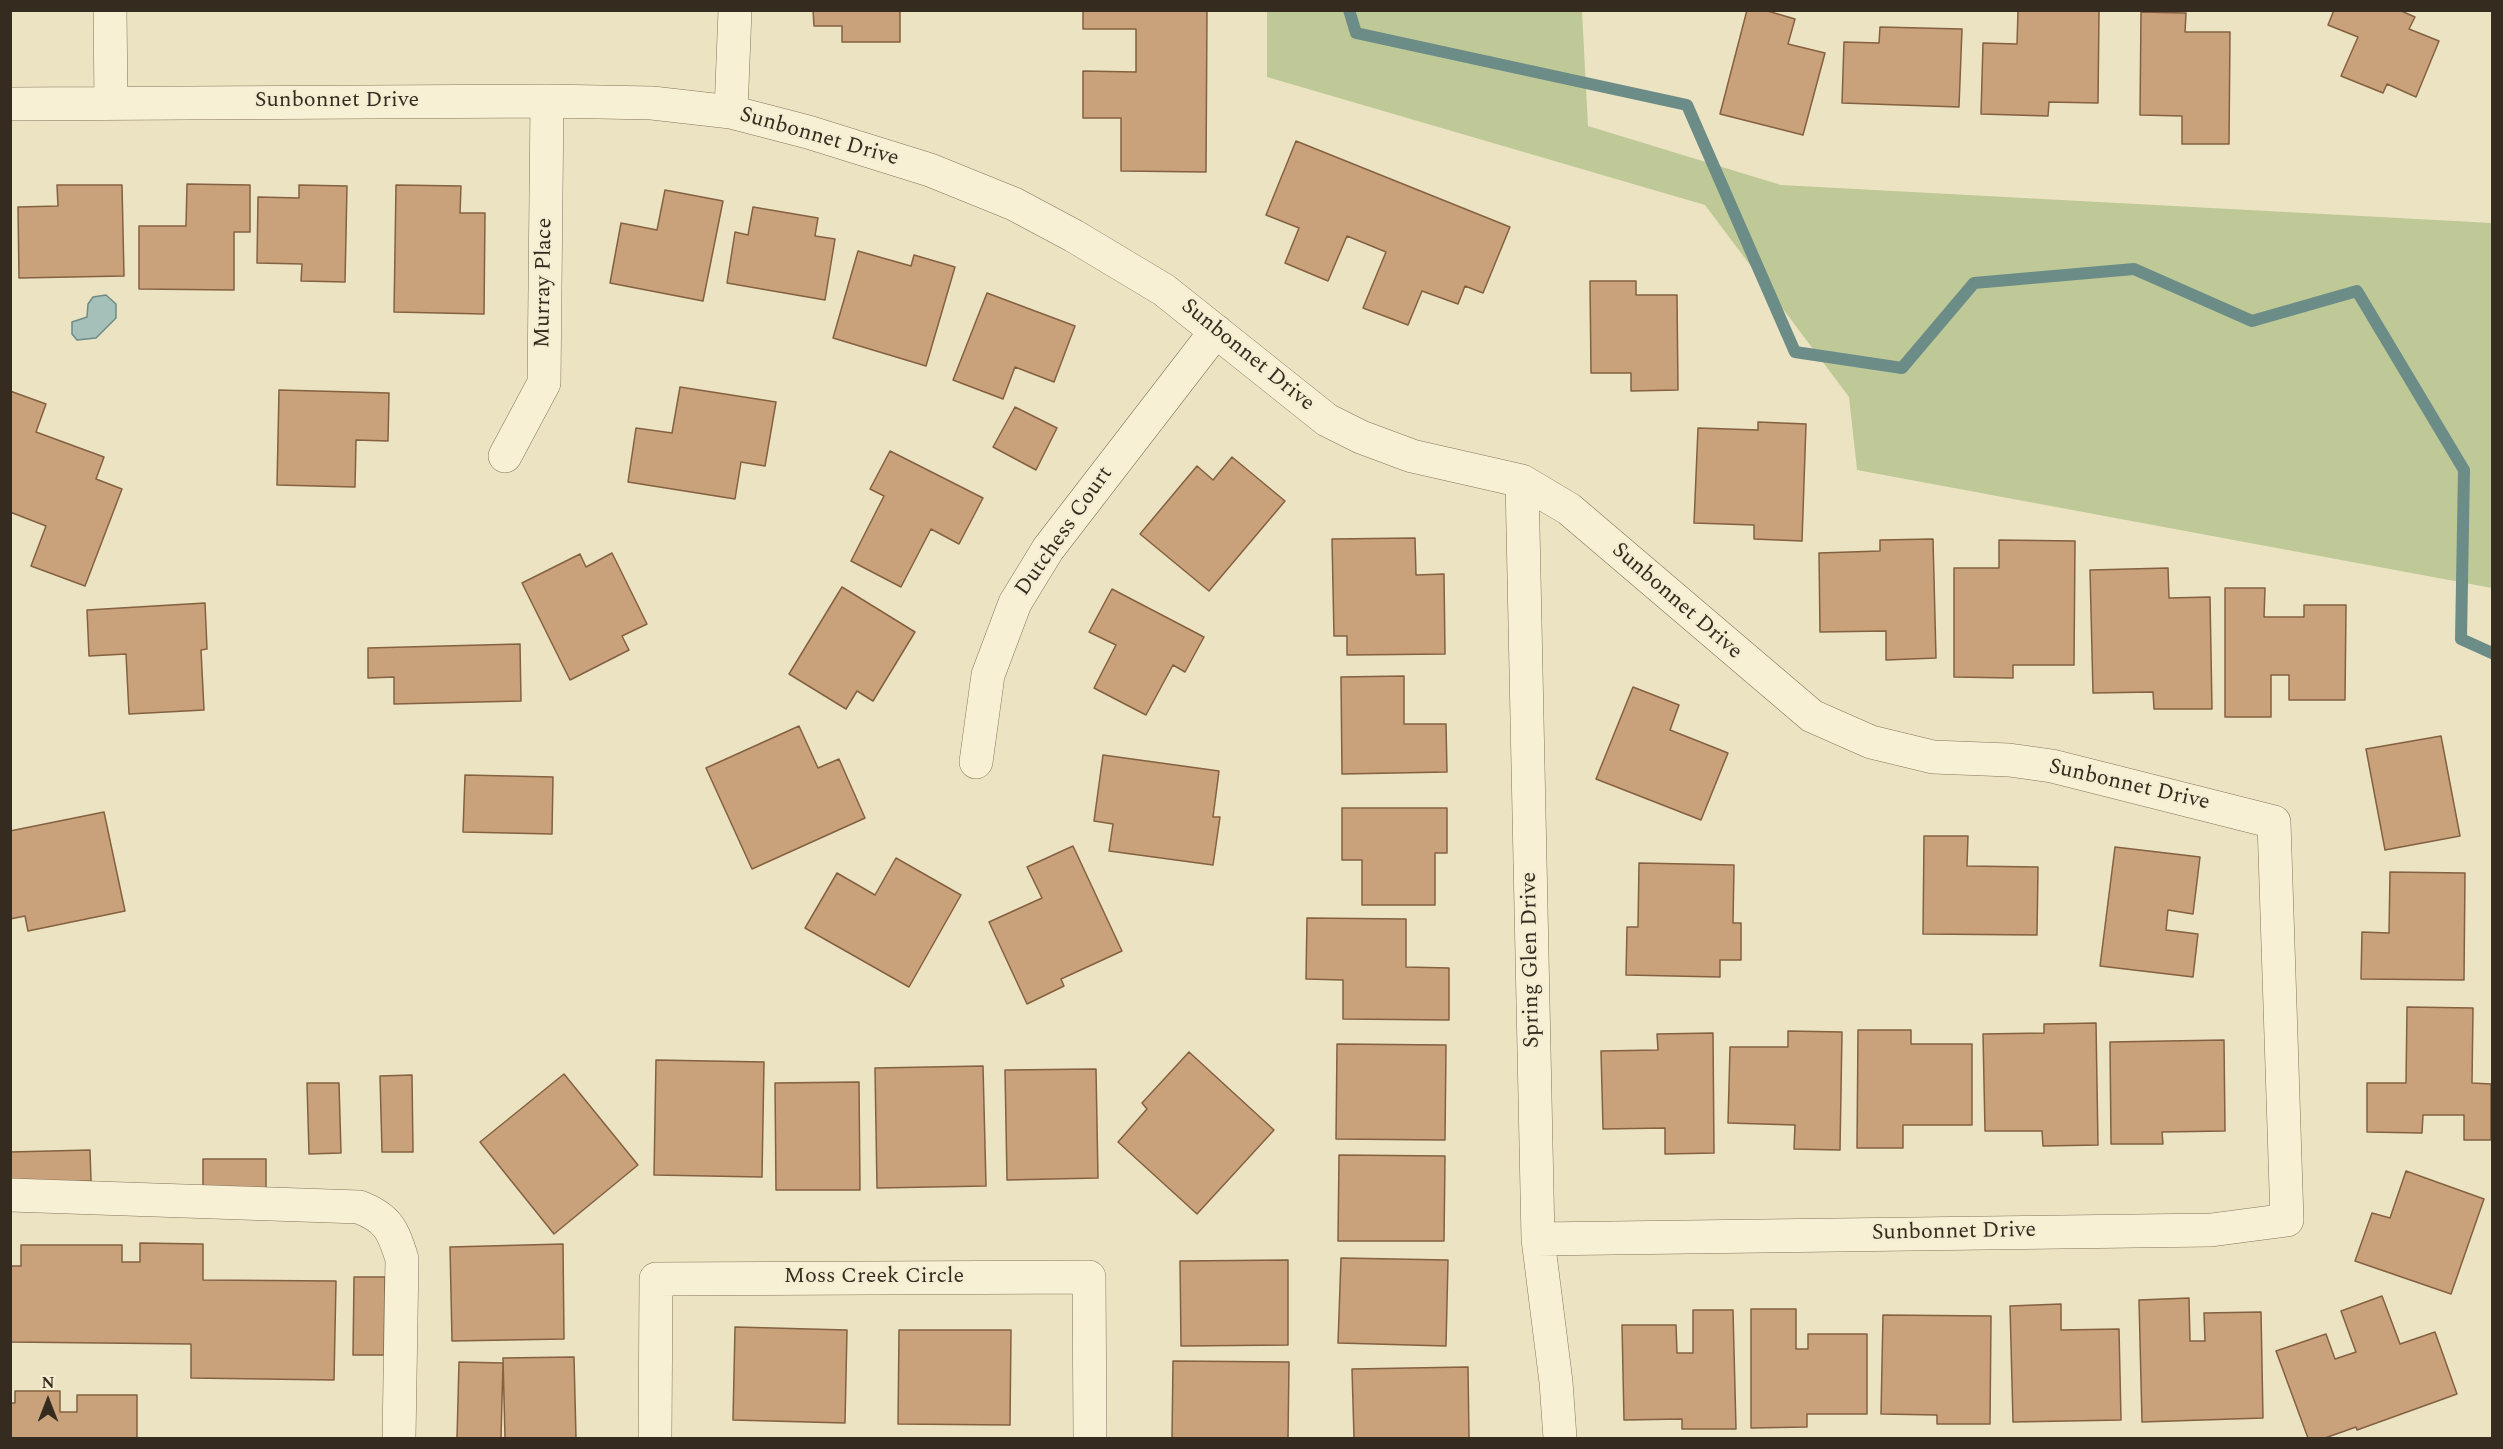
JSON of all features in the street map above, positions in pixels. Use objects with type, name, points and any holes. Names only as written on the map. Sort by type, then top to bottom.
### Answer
[{"type":"street","points":[[110,10],[111,103]]},
{"type":"street","points":[[731,112],[735,10]]},
{"type":"street","name":"Sunbonnet Drive","points":[[10,104],[547,101],[652,103],[731,112],[808,132],[930,170],[1014,204],[1074,236],[1164,290],[1327,420],[1361,437],[1412,456],[1522,481],[1569,510],[1812,716],[1871,742],[1933,757],[2009,760],[2052,766],[2274,822],[2287,1220],[2211,1230],[1538,1239]]},
{"type":"street","name":"Murray Place","points":[[505,456],[544,383],[547,101]]},
{"type":"street","name":"Dutchess Court","points":[[976,762],[988,675],[1016,603],[1048,549],[1216,331]]},
{"type":"street","name":"Spring Glen Drive","points":[[1522,481],[1538,1239],[1556,1382],[1560,1438]]},
{"type":"street","points":[[10,1195],[359,1207],[379,1215],[394,1234],[402,1259],[399,1438]]},
{"type":"street","name":"Moss Creek Circle","points":[[655,1438],[656,1279],[1089,1277],[1089,1438]]},
{"type":"green space","points":[[1267,11],[1582,11],[1588,126],[1781,185],[2492,223],[2492,588],[1857,470],[1849,397],[1705,205],[1267,77]]},
{"type":"water","points":[[106,295],[116,304],[116,318],[96,338],[77,340],[72,334],[72,322],[87,317],[88,304],[93,297]]},
{"type":"building","points":[[813,10],[900,10],[900,42],[842,42],[842,26],[814,26]]},
{"type":"building","points":[[1083,10],[1207,10],[1206,172],[1121,171],[1121,118],[1083,118],[1083,71],[1136,72],[1136,29],[1083,29]]},
{"type":"building","points":[[1747,10],[1764,10],[1795,19],[1788,44],[1825,53],[1803,135],[1720,114]]},
{"type":"building","points":[[2018,10],[2099,11],[2098,103],[2049,102],[2048,116],[1981,114],[1983,43],[2017,44]]},
{"type":"building","points":[[2334,10],[2399,10],[2415,17],[2409,29],[2439,41],[2416,97],[2387,84],[2383,93],[2341,76],[2358,37],[2328,25]]},
{"type":"building","points":[[2141,12],[2186,13],[2185,32],[2230,32],[2229,144],[2182,144],[2182,116],[2140,115]]},
{"type":"building","points":[[1880,27],[1962,29],[1959,107],[1842,103],[1844,42],[1879,43]]},
{"type":"building","points":[[1296,141],[1510,227],[1483,293],[1465,286],[1458,304],[1422,291],[1408,325],[1363,308],[1386,252],[1347,236],[1328,281],[1285,263],[1299,228],[1266,215]]},
{"type":"building","points":[[187,184],[250,185],[250,232],[234,232],[234,290],[139,289],[139,226],[186,226]]},
{"type":"building","points":[[57,185],[122,185],[124,276],[19,278],[18,207],[58,206]]},
{"type":"building","points":[[299,185],[347,186],[345,282],[301,281],[302,264],[257,263],[258,197],[299,198]]},
{"type":"building","points":[[396,185],[461,186],[460,213],[485,213],[484,314],[394,312]]},
{"type":"building","points":[[665,190],[723,201],[703,301],[610,283],[621,223],[657,230]]},
{"type":"building","points":[[753,207],[818,218],[815,236],[835,239],[825,300],[727,283],[735,232],[748,235]]},
{"type":"building","points":[[858,251],[911,266],[914,255],[955,267],[926,366],[833,338]]},
{"type":"building","points":[[1590,281],[1636,281],[1636,295],[1677,295],[1678,390],[1631,391],[1631,373],[1591,373]]},
{"type":"building","points":[[987,293],[1075,326],[1054,382],[1015,367],[1003,399],[953,380]]},
{"type":"building","points":[[680,387],[776,402],[765,466],[741,462],[735,499],[628,482],[636,428],[672,433]]},
{"type":"building","points":[[279,390],[389,393],[388,441],[356,440],[355,487],[277,485]]},
{"type":"building","points":[[10,391],[46,404],[36,432],[104,457],[96,479],[122,489],[85,586],[31,566],[46,526],[10,512]]},
{"type":"building","points":[[1015,407],[1057,428],[1036,470],[993,447]]},
{"type":"building","points":[[1758,422],[1806,424],[1802,541],[1754,539],[1754,525],[1694,523],[1698,428],[1758,430]]},
{"type":"building","points":[[890,451],[983,498],[959,544],[931,529],[901,587],[851,561],[884,496],[870,489]]},
{"type":"building","points":[[1232,457],[1285,501],[1209,591],[1140,534],[1197,466],[1213,480]]},
{"type":"building","points":[[1415,538],[1416,575],[1444,574],[1445,654],[1347,655],[1347,636],[1334,636],[1332,539]]},
{"type":"building","points":[[1933,539],[1936,658],[1886,660],[1886,631],[1820,632],[1819,553],[1880,551],[1880,540]]},
{"type":"building","points":[[1999,540],[2075,541],[2074,665],[2013,665],[2013,678],[1954,677],[1954,568],[1999,568]]},
{"type":"building","points":[[612,553],[647,624],[622,636],[629,650],[570,680],[522,583],[580,554],[586,567]]},
{"type":"building","points":[[2168,568],[2169,598],[2210,597],[2212,709],[2154,709],[2153,692],[2093,693],[2090,570]]},
{"type":"building","points":[[842,587],[915,632],[873,701],[857,691],[846,709],[789,674]]},
{"type":"building","points":[[2225,588],[2265,588],[2264,617],[2304,617],[2304,605],[2346,605],[2345,700],[2289,700],[2289,675],[2271,675],[2271,717],[2225,717]]},
{"type":"building","points":[[1112,589],[1204,637],[1185,672],[1173,665],[1146,715],[1094,688],[1116,645],[1089,632]]},
{"type":"building","points":[[205,603],[207,649],[201,650],[204,710],[129,714],[126,654],[89,656],[87,610]]},
{"type":"building","points":[[520,644],[521,701],[394,704],[394,677],[368,678],[368,648]]},
{"type":"building","points":[[1404,676],[1404,724],[1446,724],[1447,772],[1342,774],[1341,677]]},
{"type":"building","points":[[1633,687],[1679,705],[1670,730],[1728,753],[1701,820],[1596,779]]},
{"type":"building","points":[[799,726],[818,768],[839,759],[865,818],[752,869],[706,768]]},
{"type":"building","points":[[2441,736],[2460,836],[2385,850],[2366,749]]},
{"type":"building","points":[[1103,755],[1219,771],[1213,817],[1220,817],[1213,865],[1109,851],[1113,824],[1094,821]]},
{"type":"building","points":[[465,775],[553,777],[552,834],[463,832]]},
{"type":"building","points":[[1342,808],[1447,808],[1447,853],[1435,853],[1435,905],[1362,905],[1362,860],[1342,860]]},
{"type":"building","points":[[104,812],[125,911],[28,931],[25,916],[10,919],[10,831]]},
{"type":"building","points":[[1924,836],[1968,836],[1967,866],[2038,867],[2037,935],[1923,934]]},
{"type":"building","points":[[1073,846],[1122,951],[1061,979],[1064,986],[1027,1004],[989,922],[1042,898],[1027,867]]},
{"type":"building","points":[[2115,847],[2200,857],[2193,914],[2168,910],[2166,930],[2198,934],[2193,977],[2100,966]]},
{"type":"building","points":[[896,858],[961,895],[909,987],[805,928],[837,873],[875,895]]},
{"type":"building","points":[[1639,863],[1734,865],[1733,923],[1741,923],[1741,960],[1720,960],[1720,977],[1626,975],[1627,927],[1638,927]]},
{"type":"building","points":[[2390,872],[2465,873],[2464,980],[2361,979],[2362,932],[2389,933]]},
{"type":"building","points":[[1307,918],[1406,919],[1406,967],[1449,968],[1449,1020],[1343,1019],[1343,980],[1306,979]]},
{"type":"building","points":[[2407,1007],[2473,1008],[2472,1083],[2491,1084],[2491,1140],[2464,1140],[2464,1115],[2423,1115],[2422,1133],[2367,1132],[2367,1083],[2406,1083]]},
{"type":"building","points":[[2096,1023],[2098,1145],[2043,1146],[2042,1131],[1985,1131],[1983,1034],[2044,1033],[2044,1024]]},
{"type":"building","points":[[1858,1030],[1911,1030],[1911,1044],[1972,1044],[1972,1125],[1903,1125],[1903,1148],[1857,1148]]},
{"type":"building","points":[[1788,1031],[1842,1032],[1840,1150],[1794,1149],[1795,1125],[1728,1123],[1730,1047],[1788,1047]]},
{"type":"building","points":[[1713,1033],[1714,1153],[1665,1154],[1665,1128],[1603,1129],[1601,1051],[1658,1050],[1657,1034]]},
{"type":"building","points":[[2224,1040],[2225,1131],[2162,1132],[2163,1144],[2111,1144],[2110,1042]]},
{"type":"building","points":[[1337,1044],[1446,1045],[1445,1140],[1336,1139]]},
{"type":"building","points":[[1189,1052],[1274,1130],[1197,1214],[1118,1142],[1147,1109],[1142,1103]]},
{"type":"building","points":[[656,1060],[764,1062],[762,1177],[654,1175]]},
{"type":"building","points":[[983,1066],[986,1186],[877,1188],[875,1068]]},
{"type":"building","points":[[1096,1069],[1098,1178],[1007,1180],[1005,1070]]},
{"type":"building","points":[[564,1074],[638,1165],[554,1234],[480,1142]]},
{"type":"building","points":[[412,1075],[413,1152],[382,1152],[380,1076]]},
{"type":"building","points":[[859,1082],[860,1190],[776,1190],[775,1083]]},
{"type":"building","points":[[307,1083],[339,1083],[341,1153],[309,1154]]},
{"type":"building","points":[[90,1150],[91,1181],[10,1184],[10,1152]]},
{"type":"building","points":[[1339,1155],[1445,1156],[1444,1241],[1338,1241]]},
{"type":"building","points":[[203,1159],[266,1159],[266,1191],[203,1191]]},
{"type":"building","points":[[2406,1171],[2484,1199],[2451,1294],[2355,1261],[2372,1213],[2390,1218]]},
{"type":"building","points":[[140,1243],[203,1244],[203,1280],[336,1281],[334,1380],[191,1378],[191,1344],[10,1342],[10,1266],[21,1266],[21,1245],[122,1245],[122,1262],[140,1262]]},
{"type":"building","points":[[563,1244],[564,1339],[452,1341],[450,1247]]},
{"type":"building","points":[[1341,1258],[1448,1260],[1446,1346],[1338,1343]]},
{"type":"building","points":[[1288,1260],[1288,1345],[1181,1346],[1180,1261]]},
{"type":"building","points":[[354,1277],[385,1277],[384,1355],[353,1355]]},
{"type":"building","points":[[2382,1296],[2400,1344],[2435,1332],[2457,1394],[2357,1430],[2356,1427],[2325,1438],[2308,1438],[2276,1351],[2326,1334],[2335,1359],[2356,1352],[2341,1311]]},
{"type":"building","points":[[2189,1298],[2190,1341],[2205,1341],[2204,1313],[2261,1312],[2263,1418],[2142,1422],[2139,1300]]},
{"type":"building","points":[[2061,1304],[2061,1330],[2119,1329],[2121,1420],[2013,1422],[2010,1306]]},
{"type":"building","points":[[1751,1309],[1796,1309],[1796,1349],[1808,1349],[1808,1334],[1867,1334],[1867,1414],[1807,1414],[1807,1427],[1751,1428]]},
{"type":"building","points":[[1693,1310],[1733,1310],[1736,1429],[1682,1429],[1682,1419],[1624,1420],[1622,1325],[1676,1325],[1677,1353],[1693,1353]]},
{"type":"building","points":[[1883,1315],[1991,1316],[1990,1424],[1937,1424],[1937,1415],[1881,1414]]},
{"type":"building","points":[[735,1327],[847,1330],[845,1423],[733,1420]]},
{"type":"building","points":[[899,1330],[1011,1330],[1010,1425],[898,1424]]},
{"type":"building","points":[[574,1357],[576,1438],[505,1438],[503,1358]]},
{"type":"building","points":[[1173,1361],[1289,1362],[1288,1438],[1172,1438]]},
{"type":"building","points":[[459,1362],[503,1363],[501,1438],[457,1438]]},
{"type":"building","points":[[1468,1367],[1469,1438],[1354,1438],[1352,1369]]},
{"type":"building","points":[[15,1391],[60,1391],[60,1412],[77,1412],[77,1395],[137,1395],[137,1438],[10,1438],[10,1403],[15,1403]]},
{"type":"waterway","points":[[1349,10],[1356,33],[1687,105],[1795,352],[1902,368],[1974,283],[2134,269],[2252,321],[2357,291],[2464,470],[2461,639],[2492,653]]}]
